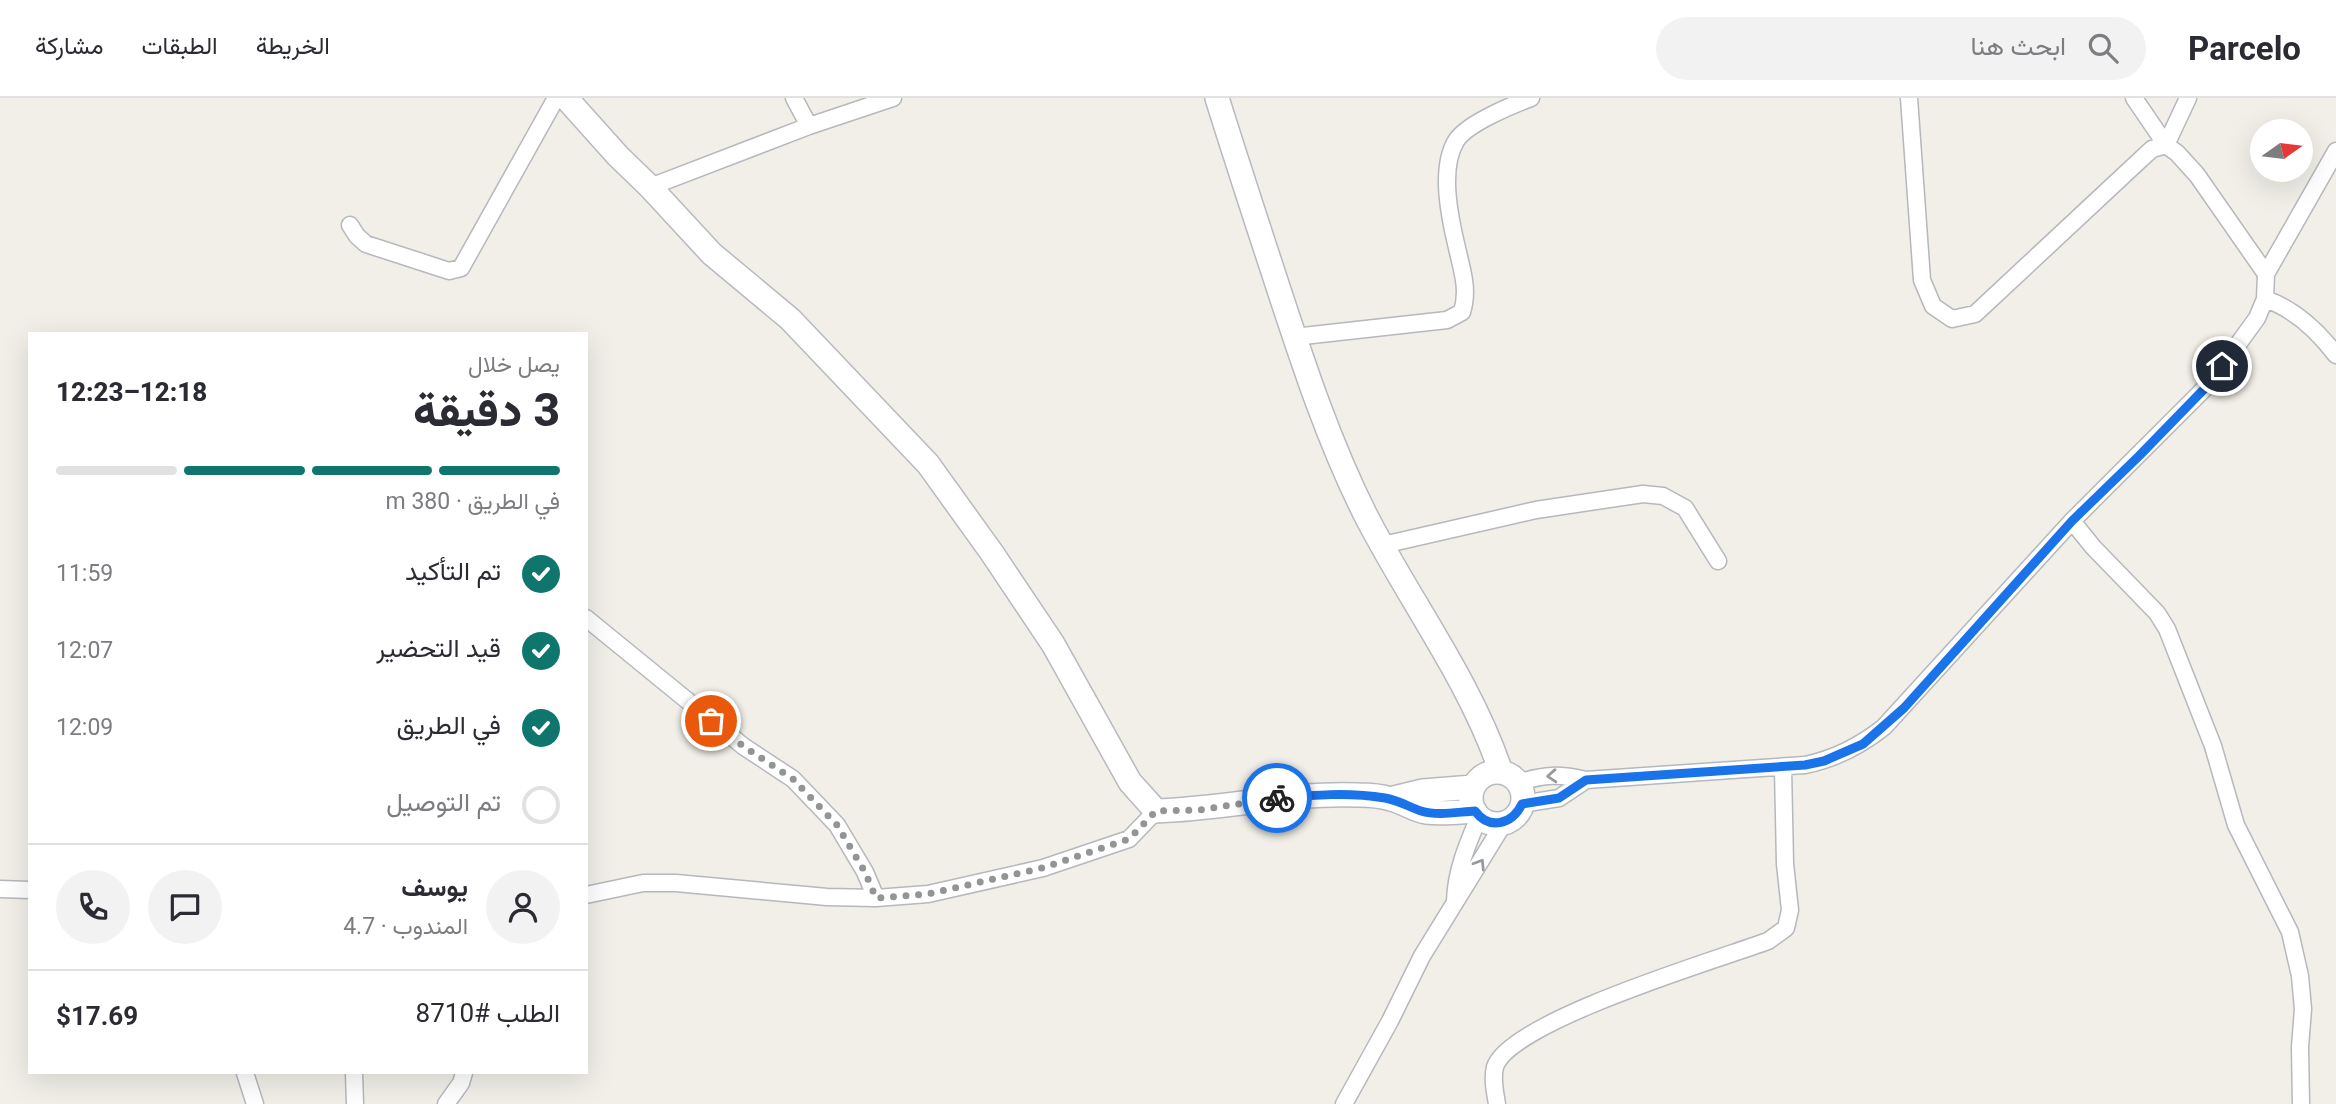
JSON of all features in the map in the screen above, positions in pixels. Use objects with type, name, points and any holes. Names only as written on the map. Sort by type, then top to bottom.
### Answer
[{"type":"street","points":[[350,225],[366,244],[449,271],[461,268],[556,98]]},
{"type":"street","points":[[566,98],[712,254],[790,318],[928,464],[1053,644],[1130,782],[1156,811]]},
{"type":"street","points":[[794,98],[809,126]]},
{"type":"street","points":[[650,187],[809,126],[893,98]]},
{"type":"street","points":[[1217,98],[1294,337],[1338,453],[1365,514],[1453,668],[1514,786],[1518,813],[1504,823],[1485,858],[1422,956],[1391,1021],[1344,1104]]},
{"type":"street","points":[[1294,337],[1447,320],[1462,312],[1466,298],[1449,217],[1447,192],[1449,163],[1456,140],[1487,117],[1531,98]]},
{"type":"street","points":[[1909,98],[1922,280],[1933,306],[1952,319],[1975,314],[2138,161],[2152,149],[2166,145],[2188,98]]},
{"type":"street","points":[[2134,98],[2166,145],[2197,175],[2266,274]]},
{"type":"street","points":[[1514,786],[1534,778],[1560,774],[1586,780],[1783,768],[1824,761],[1863,744],[1884,727],[2072,521],[2210,383],[2257,318],[2265,299],[2266,274],[2336,151]]},
{"type":"street","points":[[2265,299],[2288,307],[2336,355]]},
{"type":"street","points":[[1383,545],[1536,510],[1643,494],[1663,496],[1685,508],[1718,561]]},
{"type":"street","points":[[2072,521],[2092,547],[2149,604],[2167,629],[2213,746],[2236,825],[2290,932],[2300,976],[2303,1009],[2300,1047],[2301,1104]]},
{"type":"street","points":[[588,620],[743,746],[793,779],[837,825],[865,872],[876,898]]},
{"type":"street","points":[[1497,1104],[1494,1085],[1496,1066],[1512,1044],[1564,1017],[1642,985],[1768,941],[1786,928],[1790,910],[1785,864],[1783,768]]},
{"type":"street","points":[[1504,823],[1491,823],[1477,814],[1471,803],[1473,787],[1485,775],[1559,798],[1586,780]]},
{"type":"street","points":[[1390,799],[1423,791],[1473,787]]},
{"type":"street","points":[[588,895],[643,883],[676,883],[827,897],[876,898],[928,894],[1042,868],[1129,839],[1156,811],[1199,810],[1250,801],[1329,794],[1361,795],[1390,799],[1423,811],[1477,814]]},
{"type":"street","points":[[1455,902],[1455,884],[1477,814]]},
{"type":"street","points":[[0,889],[28,890]]},
{"type":"street","points":[[245,1074],[256,1104]]},
{"type":"street","points":[[354,1074],[355,1104]]},
{"type":"street","points":[[446,1104],[461,1083],[464,1074]]},
{"type":"way so far","points":[[711,721],[793,779],[837,825],[865,872],[876,898],[928,894],[1042,868],[1129,839],[1156,811],[1199,810],[1277,798]]},
{"type":"route","points":[[1277,798],[1329,794],[1361,795],[1390,799],[1423,811],[1475,811],[1485,821],[1497,824],[1512,819],[1522,804],[1559,798],[1586,780],[1783,768],[1824,761],[1842,754],[1863,744],[1904,708],[2072,521],[2210,383],[2222,366]]}]
